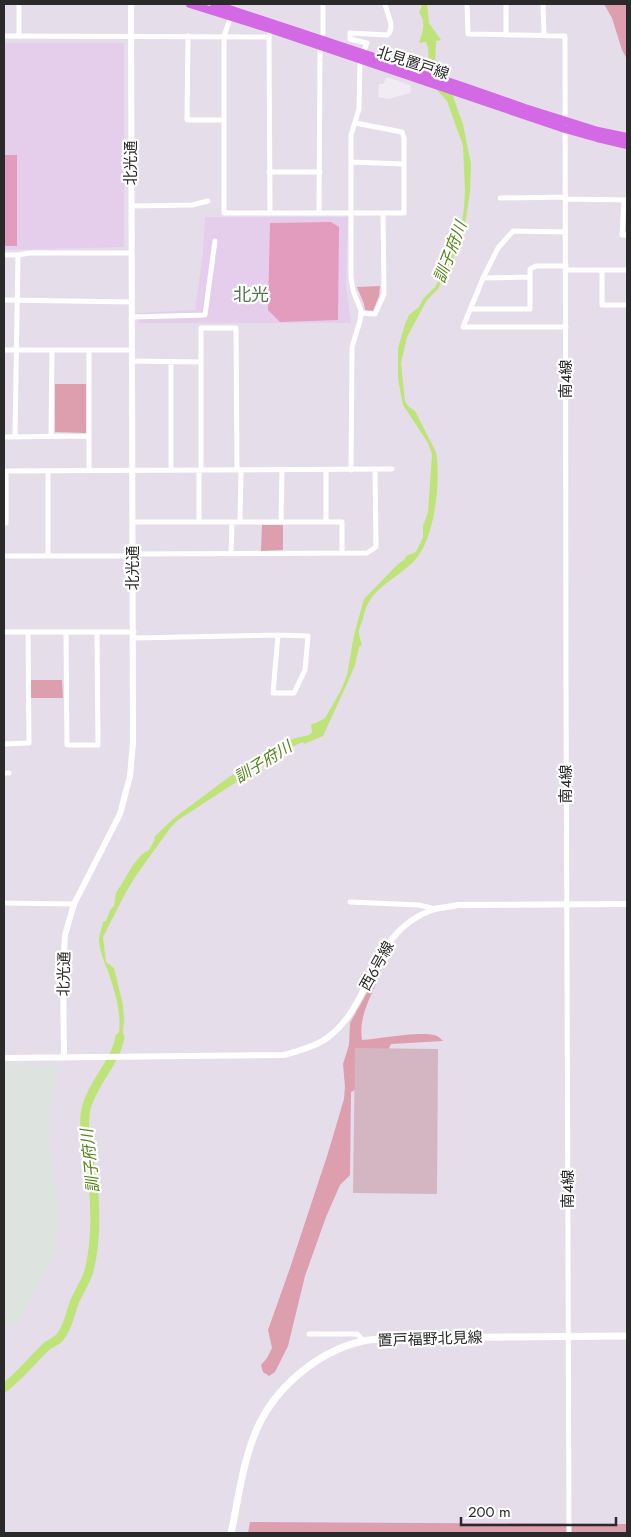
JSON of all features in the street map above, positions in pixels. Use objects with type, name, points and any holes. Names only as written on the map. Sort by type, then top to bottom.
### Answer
[{"type":"main road","name":"北見置戸線","points":[[190,4],[232,13]]},
{"type":"main road","name":"北見置戸線","points":[[214,4],[271,30],[415,70],[466,87],[597,138],[627,145]]},
{"type":"main road","name":"北見置戸線","points":[[361,56],[418,79],[468,96],[565,125],[627,137]]},
{"type":"main road","name":"置戸福野北見線","points":[[231,1533],[247,1458],[254,1435],[263,1417],[287,1385],[305,1369],[328,1355],[364,1341],[393,1338],[627,1336]]},
{"type":"street","points":[[19,4],[19,36]]},
{"type":"street","name":"北光通","points":[[64,1057],[63,968],[65,936],[74,904],[120,814],[130,776],[133,743],[131,4]]},
{"type":"street","points":[[319,213],[323,4]]},
{"type":"street","points":[[351,470],[352,348],[361,314],[351,277],[351,135],[359,109],[361,56],[367,44],[350,39],[350,33],[388,36],[392,27],[385,4]]},
{"type":"street","points":[[467,4],[468,34],[544,35],[543,4]]},
{"type":"street","points":[[506,4],[506,35]]},
{"type":"street","points":[[232,13],[224,36],[224,213],[404,213],[404,138],[402,132],[355,123]]},
{"type":"street","points":[[4,36],[224,36],[271,30],[270,213]]},
{"type":"street","name":"南4線","points":[[544,35],[565,36],[569,1533]]},
{"type":"street","points":[[188,36],[187,120],[224,120]]},
{"type":"street","points":[[351,162],[404,164]]},
{"type":"street","points":[[269,172],[320,172]]},
{"type":"street","points":[[500,198],[625,200],[622,235],[627,235]]},
{"type":"street","points":[[131,206],[192,205],[208,201]]},
{"type":"street","points":[[361,314],[375,314],[384,294],[383,213]]},
{"type":"street","points":[[566,232],[513,231],[498,248],[483,278],[463,327],[566,327]]},
{"type":"street","points":[[132,316],[206,315],[215,241]]},
{"type":"street","points":[[4,256],[29,253],[131,253]]},
{"type":"street","points":[[15,436],[18,255]]},
{"type":"street","points":[[470,309],[530,309],[530,269],[536,266],[627,270]]},
{"type":"street","points":[[602,270],[602,305],[627,305]]},
{"type":"street","points":[[483,278],[530,277]]},
{"type":"street","points":[[4,300],[132,302]]},
{"type":"street","points":[[198,522],[201,328],[236,328],[240,522]]},
{"type":"street","points":[[4,350],[132,350]]},
{"type":"street","points":[[51,436],[52,350]]},
{"type":"street","points":[[89,350],[89,470]]},
{"type":"street","points":[[132,361],[201,362]]},
{"type":"street","points":[[171,362],[171,470]]},
{"type":"street","points":[[4,436],[89,436]]},
{"type":"street","points":[[6,523],[5,471],[392,469]]},
{"type":"street","points":[[281,522],[282,470]]},
{"type":"street","points":[[326,470],[326,522]]},
{"type":"street","points":[[4,556],[367,553],[376,547],[375,470]]},
{"type":"street","points":[[48,471],[48,556]]},
{"type":"street","points":[[133,522],[342,522],[342,553]]},
{"type":"street","points":[[231,554],[232,522]]},
{"type":"street","points":[[4,632],[97,632],[134,635],[278,635],[308,636],[305,670],[294,693],[273,693],[278,635]]},
{"type":"street","points":[[4,744],[29,743],[28,632]]},
{"type":"street","points":[[66,632],[67,745],[98,745],[97,632]]},
{"type":"street","points":[[350,902],[419,905],[436,909]]},
{"type":"street","points":[[4,904],[74,904]]},
{"type":"street","name":"西6号線","points":[[64,1057],[284,1055],[310,1047],[326,1039],[340,1026],[351,1014],[379,956],[391,939],[416,918],[436,909],[458,905],[627,904]]},
{"type":"street","points":[[4,1058],[64,1057]]},
{"type":"street","points":[[309,1334],[357,1334],[364,1341]]},
{"type":"shaded area","points":[[604,4],[627,4],[627,59],[622,50],[612,18]]},
{"type":"shaded area","points":[[4,43],[124,43],[124,247],[4,250]]},
{"type":"shaded area","points":[[387,77],[410,85],[410,93],[389,99],[378,97],[379,84],[383,84]]},
{"type":"shaded area","points":[[4,155],[17,155],[17,246],[4,246]]},
{"type":"shaded area","points":[[205,217],[348,217],[346,285],[351,323],[139,323],[138,313],[195,310],[203,252]]},
{"type":"shaded area","points":[[331,222],[339,227],[338,320],[280,322],[268,310],[270,223]]},
{"type":"shaded area","points":[[380,286],[379,296],[373,311],[365,310],[357,287]]},
{"type":"shaded area","points":[[55,384],[86,384],[86,433],[55,432]]},
{"type":"shaded area","points":[[262,525],[283,525],[283,550],[261,551]]},
{"type":"shaded area","points":[[31,680],[62,680],[63,698],[31,698]]},
{"type":"shaded area","points":[[379,965],[381,969],[364,1012],[361,1030],[362,1040],[401,1035],[430,1034],[437,1036],[443,1041],[391,1044],[385,1056],[364,1085],[351,1092],[350,1175],[340,1185],[326,1217],[305,1276],[288,1346],[275,1372],[269,1376],[263,1372],[261,1365],[272,1348],[268,1330],[328,1153],[344,1099],[343,1064],[349,1045],[350,1023],[374,980]]},
{"type":"shaded area","points":[[355,1048],[438,1049],[437,1194],[353,1193]]},
{"type":"shaded area","points":[[4,1063],[60,1065],[48,1123],[50,1149],[60,1208],[54,1257],[17,1325],[4,1325],[6,1314],[4,1313]]},
{"type":"shaded area","points":[[250,1522],[627,1524],[627,1533],[248,1533]]},
{"type":"water","name":"訓子府川","points":[[422,4],[427,4],[429,23],[441,40],[436,41],[435,72],[451,91],[463,124],[471,164],[470,192],[466,219],[457,249],[438,289],[427,300],[407,337],[401,363],[405,401],[415,411],[436,452],[438,478],[432,524],[422,550],[415,560],[376,592],[370,600],[359,632],[362,645],[359,647],[355,665],[323,736],[287,749],[178,820],[135,877],[103,937],[106,962],[114,968],[123,1005],[124,1022],[121,1048],[116,1048],[119,1028],[118,1009],[114,990],[100,949],[99,936],[103,922],[106,921],[110,910],[114,906],[116,893],[133,865],[141,855],[149,850],[155,839],[154,837],[174,818],[229,777],[276,747],[292,739],[309,735],[312,732],[311,725],[325,718],[347,675],[354,635],[364,599],[406,556],[416,552],[423,537],[423,526],[428,512],[432,454],[428,443],[403,405],[398,379],[398,348],[409,315],[419,307],[423,299],[435,287],[443,273],[462,221],[465,191],[463,146],[447,101],[434,87],[426,42],[419,43],[423,28],[423,20],[419,13]]},
{"type":"waterway","name":"訓子府川","points":[[4,1388],[62,1334],[89,1271],[94,1239],[95,1206],[85,1136],[86,1109],[93,1091],[113,1056],[120,1037]]},
{"type":"district","name":"北光","points":[[251,295]]}]
